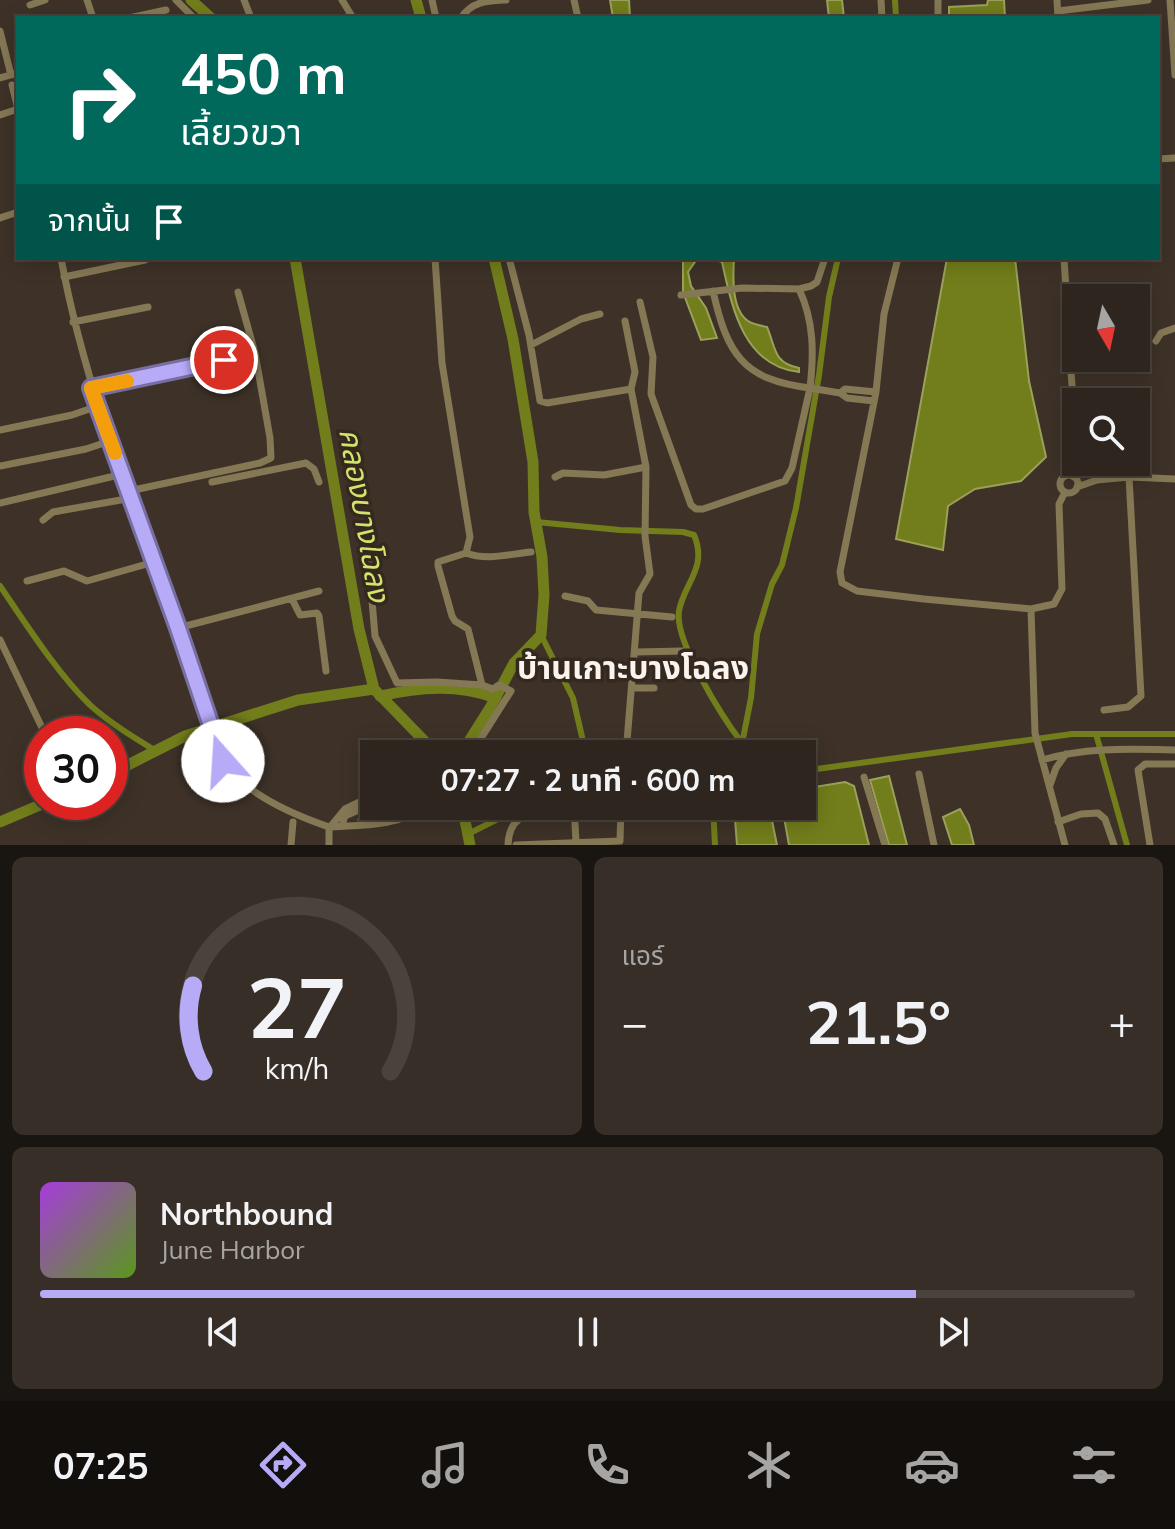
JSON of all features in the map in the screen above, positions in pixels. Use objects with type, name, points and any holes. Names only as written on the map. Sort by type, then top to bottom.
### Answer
[{"type":"street","points":[[30,5],[45,0]]},
{"type":"street","points":[[176,0],[192,16]]},
{"type":"street","points":[[462,16],[468,7],[477,3],[506,0]]},
{"type":"street","points":[[1057,0],[1058,15],[1148,0]]},
{"type":"street","points":[[1170,0],[1175,75]]},
{"type":"street","points":[[138,16],[166,10]]},
{"type":"street","points":[[0,31],[3,60],[14,74],[0,78]]},
{"type":"street","points":[[12,85],[16,101]]},
{"type":"street","points":[[61,260],[73,322],[91,388],[178,628],[219,753],[230,770],[271,802],[301,818],[336,824],[396,820]]},
{"type":"street","points":[[92,260],[94,270]]},
{"type":"street","points":[[64,277],[145,260]]},
{"type":"street","points":[[435,260],[449,420],[469,524],[466,553]]},
{"type":"street","points":[[510,260],[531,345],[541,402],[631,389]]},
{"type":"street","points":[[681,295],[742,288],[799,289],[815,284],[824,260]]},
{"type":"street","points":[[898,260],[884,314],[876,392],[840,572],[842,583],[857,591],[1031,609],[1054,604],[1062,589],[1059,504],[1065,492]]},
{"type":"street","points":[[1064,260],[1067,284]]},
{"type":"street","points":[[640,302],[653,357],[652,398],[691,505],[696,509],[719,506],[785,481],[792,468],[812,388],[811,320],[799,289]]},
{"type":"street","points":[[713,291],[721,328],[733,351],[768,380],[874,401]]},
{"type":"street","points":[[43,520],[53,512],[271,458],[255,353],[238,292]]},
{"type":"street","points":[[73,322],[148,307]]},
{"type":"street","points":[[531,345],[581,319],[600,314]]},
{"type":"street","points":[[625,321],[635,372],[631,389],[646,467],[645,536],[650,574],[639,593],[627,740]]},
{"type":"street","points":[[1156,341],[1161,333],[1175,328]]},
{"type":"street","points":[[91,388],[255,353]]},
{"type":"street","points":[[840,393],[845,389],[876,392]]},
{"type":"street","points":[[0,430],[72,415],[98,406]]},
{"type":"street","points":[[0,466],[86,449],[110,441]]},
{"type":"street","points":[[212,482],[306,463],[314,469],[319,482]]},
{"type":"street","points":[[555,477],[563,473],[622,473],[646,467]]},
{"type":"street","points":[[0,503],[123,474]]},
{"type":"street","points":[[1076,476],[1076,481],[1071,492],[1065,492],[1061,488],[1062,479],[1066,476],[1076,481],[1129,477],[1175,479]]},
{"type":"street","points":[[1104,710],[1133,705],[1141,696],[1129,477]]},
{"type":"street","points":[[482,685],[468,629],[452,616],[438,562],[466,553],[491,557],[531,552]]},
{"type":"street","points":[[368,553],[375,636],[397,683],[437,682],[482,685],[493,689],[501,686],[511,691],[480,740]]},
{"type":"street","points":[[27,581],[64,571],[87,581],[154,562]]},
{"type":"street","points":[[178,628],[319,591]]},
{"type":"street","points":[[565,596],[588,601],[596,610],[672,617]]},
{"type":"street","points":[[292,599],[300,615],[317,613],[319,616],[326,671]]},
{"type":"street","points":[[1031,609],[1035,733],[1065,845]]},
{"type":"street","points":[[0,640],[36,716]]},
{"type":"street","points":[[635,652],[683,651]]},
{"type":"street","points":[[633,688],[654,688]]},
{"type":"street","points":[[1042,760],[1094,749],[1175,750]]},
{"type":"street","points":[[1049,787],[1056,768],[1067,753]]},
{"type":"street","points":[[1150,845],[1138,770],[1145,764],[1175,764]]},
{"type":"street","points":[[919,774],[934,845]]},
{"type":"street","points":[[864,777],[885,845]]},
{"type":"street","points":[[329,845],[345,809],[360,802]]},
{"type":"street","points":[[336,824],[360,809]]},
{"type":"street","points":[[1058,822],[1081,814],[1098,813],[1105,819],[1114,845]]},
{"type":"street","points":[[336,824],[362,820]]},
{"type":"street","points":[[508,845],[511,825],[519,820]]},
{"type":"street","points":[[575,820],[576,842]]},
{"type":"street","points":[[516,845],[620,843],[621,820]]},
{"type":"street","points":[[291,845],[293,822]]},
{"type":"shaded area","points":[[610,0],[629,0],[630,16],[613,16]]},
{"type":"shaded area","points":[[827,0],[842,0],[844,16],[829,16]]},
{"type":"shaded area","points":[[988,0],[1004,0],[1005,16],[949,16],[949,7],[987,5]]},
{"type":"shaded area","points":[[683,260],[696,260],[688,272],[691,286],[706,308],[717,338],[701,340],[683,292]]},
{"type":"shaded area","points":[[716,260],[734,260],[734,292],[742,316],[754,324],[767,327],[780,358],[799,368],[799,372],[765,359],[743,332],[722,262]]},
{"type":"shaded area","points":[[947,260],[1015,260],[1029,381],[1046,457],[1021,481],[975,489],[948,506],[943,550],[896,539]]},
{"type":"shaded area","points":[[889,776],[907,845],[889,845],[870,780]]},
{"type":"shaded area","points":[[845,782],[854,786],[869,845],[789,845],[785,820],[816,820],[816,787]]},
{"type":"shaded area","points":[[960,809],[969,825],[974,845],[952,845],[943,817]]},
{"type":"shaded area","points":[[735,820],[772,820],[777,845],[737,845]]},
{"type":"waterway","name":"คลองบางโฉลง","points":[[191,0],[209,16]]},
{"type":"waterway","points":[[416,0],[420,16]]},
{"type":"waterway","points":[[895,0],[896,16]]},
{"type":"waterway","name":"คลองบางโฉลง","points":[[295,260],[359,629],[374,689],[423,740]]},
{"type":"waterway","points":[[470,740],[514,663],[541,635],[544,595],[542,557],[534,512],[533,462],[513,339],[494,260]]},
{"type":"waterway","points":[[743,740],[751,698],[757,634],[772,584],[782,565],[796,508],[838,260]]},
{"type":"waterway","points":[[536,522],[694,535],[698,547],[697,566],[682,601],[679,624],[702,679],[740,740]]},
{"type":"waterway","points":[[0,586],[42,648],[90,705],[156,751]]},
{"type":"waterway","points":[[541,635],[573,698],[583,740]]},
{"type":"waterway","points":[[380,696],[438,688],[496,698]]},
{"type":"waterway","points":[[128,765],[185,736],[298,700],[374,689]]},
{"type":"waterway","points":[[816,769],[1072,734],[1175,734]]},
{"type":"waterway","points":[[1096,734],[1127,845]]},
{"type":"waterway","points":[[0,822],[24,812]]},
{"type":"waterway","name":"คลองบางโฉลง","points":[[465,820],[470,845]]},
{"type":"waterway","points":[[468,834],[496,820]]},
{"type":"waterway","points":[[714,820],[715,845]]},
{"type":"slow traffic","points":[[115,453],[91,388],[127,381]]},
{"type":"district","name":"บ้านเกาะบางโฉลง","points":[[633,668]]},
{"type":"route","points":[[223,761],[91,388],[224,360]]}]
